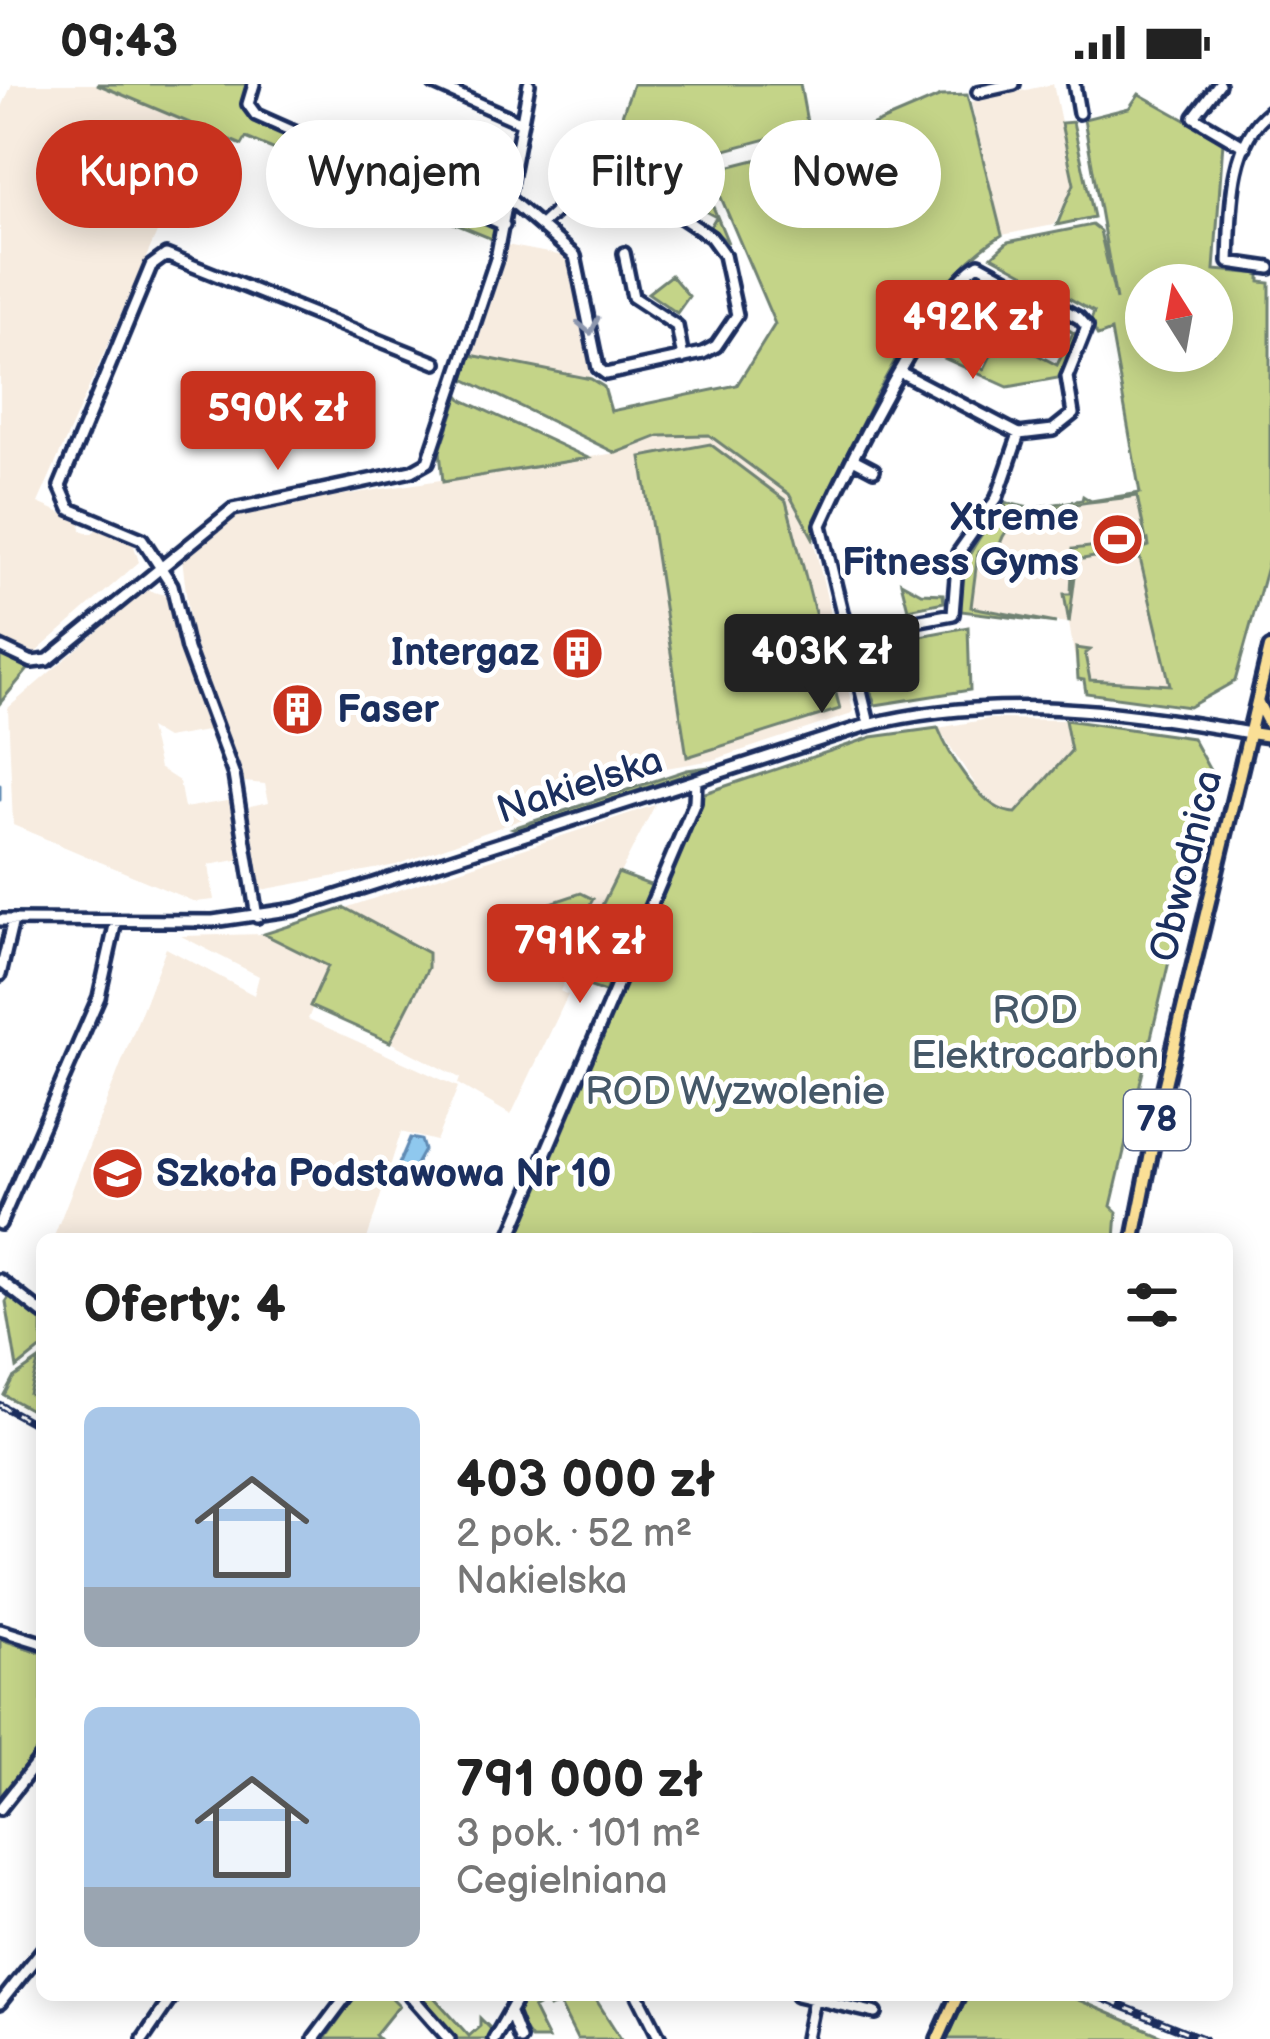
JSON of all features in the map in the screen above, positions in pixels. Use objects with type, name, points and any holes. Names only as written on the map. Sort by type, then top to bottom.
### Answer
[{"type":"main road","name":"Obwodnica","points":[[1135,1233],[1164,1088],[1270,648]]},
{"type":"main road","points":[[1257,700],[1270,727]]},
{"type":"main road","points":[[1250,733],[1270,736]]},
{"type":"main road","points":[[938,2039],[955,2001]]},
{"type":"street","points":[[254,84],[248,104],[267,120]]},
{"type":"street","points":[[434,84],[515,120]]},
{"type":"street","points":[[520,120],[529,84]]},
{"type":"street","points":[[978,92],[1014,84]]},
{"type":"street","points":[[1074,84],[1079,113]]},
{"type":"street","points":[[1219,84],[1194,117],[1245,147]]},
{"type":"street","points":[[1270,111],[1245,147],[1235,178],[1228,262],[1270,268]]},
{"type":"street","points":[[524,210],[575,256],[598,368],[606,374],[716,346],[737,315],[724,255],[711,236],[607,169],[543,224]]},
{"type":"street","points":[[0,647],[32,662],[48,660],[217,519],[248,502],[412,471],[428,462],[503,228]]},
{"type":"street","points":[[624,253],[633,297],[677,326],[683,358]]},
{"type":"street","points":[[257,917],[234,775],[187,649],[178,598],[142,539],[70,509],[59,493],[155,260],[181,257],[436,363]]},
{"type":"street","points":[[869,724],[821,525],[902,373],[976,264],[1079,318],[1087,327],[1067,377],[1071,419],[1053,430],[1019,434],[902,373]]},
{"type":"street","points":[[846,634],[953,614],[958,553],[998,498],[1019,434]]},
{"type":"street","points":[[855,460],[874,470]]},
{"type":"street","name":"Nakielska","points":[[0,920],[257,917],[373,886],[869,724],[946,710],[1027,705],[1097,710],[1250,733]]},
{"type":"street","points":[[512,1233],[695,802],[696,780]]},
{"type":"street","points":[[0,975],[13,920]]},
{"type":"street","points":[[0,1223],[99,997],[116,921]]},
{"type":"street","points":[[0,1280],[36,1308]]},
{"type":"street","points":[[0,1630],[36,1641]]},
{"type":"street","points":[[0,1809],[36,1764]]},
{"type":"street","points":[[0,2003],[36,1958]]},
{"type":"street","points":[[143,2039],[168,2001]]},
{"type":"street","points":[[314,2039],[342,2001]]},
{"type":"street","points":[[415,2001],[448,2039]]},
{"type":"street","points":[[494,2039],[516,2001]]},
{"type":"street","points":[[641,2001],[660,2039]]},
{"type":"street","points":[[806,2039],[814,2001]]},
{"type":"street","points":[[823,2001],[876,2013]]},
{"type":"street","points":[[510,2013],[520,2039]]},
{"type":"shaded area","points":[[12,84],[97,84],[184,120],[36,120],[36,228],[159,228],[38,503],[80,521],[81,530],[91,534],[97,529],[133,543],[139,562],[35,653],[0,638],[0,112]]},
{"type":"shaded area","points":[[1053,84],[1074,184],[1054,225],[1002,235],[971,102]]},
{"type":"shaded area","points":[[506,245],[569,257],[591,379],[472,355]]},
{"type":"shaded area","points":[[709,435],[789,494],[813,538],[853,711],[713,760],[601,779],[602,790],[396,865],[261,890],[248,813],[250,806],[269,802],[265,784],[244,782],[192,644],[182,558],[233,517],[253,509],[616,453],[659,436]]},
{"type":"shaded area","points":[[1140,493],[1150,546],[1078,550],[1072,603],[1079,560],[1138,549],[1162,554],[1189,707],[1086,693],[1084,680],[1078,679],[1069,623],[961,611],[966,554],[991,521],[1001,522],[1008,513],[1004,502],[1029,508],[1082,500],[1083,496],[1091,501]]},
{"type":"shaded area","points":[[146,590],[170,596],[179,651],[212,730],[166,738],[149,728],[159,768],[179,781],[184,808],[233,800],[242,859],[209,865],[214,900],[195,902],[13,825],[8,708]]},
{"type":"shaded area","points":[[989,719],[1065,720],[1071,751],[1016,813],[1001,811],[979,790],[938,728]]},
{"type":"shaded area","points":[[655,805],[566,978],[560,991],[568,995],[511,1115],[458,1084],[460,1078],[390,1042],[428,968],[428,953],[345,908]]},
{"type":"shaded area","points":[[264,934],[329,966],[308,1019],[458,1087],[436,1141],[401,1132],[369,1233],[55,1233],[166,948],[254,995],[259,976],[181,936]]},
{"type":"green space","points":[[97,84],[251,84],[245,100],[251,120],[266,127],[266,146],[246,138],[242,145],[242,120],[183,120]]},
{"type":"green space","points":[[633,84],[800,84],[807,120],[749,120],[749,144],[725,150],[725,120],[620,120]]},
{"type":"green space","points":[[1139,94],[1223,141],[1214,264],[1125,264],[1125,372],[1233,372],[1233,272],[1260,274],[1260,282],[1270,283],[1270,556],[1235,681],[1189,707],[1086,693],[1084,680],[1078,679],[1076,648],[1090,650],[1085,654],[1090,680],[1170,685],[1138,550],[1149,546],[1148,540],[1134,550],[1077,560],[1069,623],[1064,594],[1071,594],[1073,549],[1146,540],[1137,496],[1035,514],[1018,521],[1000,546],[978,552],[971,607],[1056,623],[961,611],[966,563],[991,521],[1001,522],[1008,513],[1004,502],[1029,508],[1082,500],[1083,496],[1091,501],[1140,493],[1111,331],[1098,336],[1090,323],[1094,312],[992,256],[1008,242],[1092,225],[1100,231],[1116,300],[1084,119],[1129,108]]},
{"type":"green space","points":[[967,95],[1002,235],[971,259],[917,325],[871,404],[815,519],[813,538],[789,494],[709,435],[659,436],[616,453],[464,379],[471,355],[591,379],[604,387],[611,411],[737,385],[775,324],[725,207],[725,167],[749,161],[749,228],[941,228],[941,120],[885,120],[941,96]]},
{"type":"green space","points":[[1073,122],[1094,217],[1057,225],[1074,184],[1061,123]]},
{"type":"green space","points":[[465,228],[495,228],[492,239]]},
{"type":"green space","points":[[671,275],[689,296],[677,313],[648,293]]},
{"type":"green space","points":[[1047,316],[1080,337],[1058,378],[1008,387],[944,358],[956,337],[962,340],[957,356],[984,369],[1001,336],[1057,365],[1073,333]]},
{"type":"green space","points":[[459,395],[588,458],[443,482],[440,451]]},
{"type":"green space","points":[[710,444],[786,501],[840,709],[687,757],[641,457]]},
{"type":"green space","points":[[901,582],[921,593],[943,594],[944,602],[908,609]]},
{"type":"green space","points":[[968,627],[970,690],[875,705],[856,648]]},
{"type":"green space","points":[[0,653],[30,667],[0,703]]},
{"type":"green space","name":"ROD Wyzwolenie","points":[[1065,720],[1192,738],[1213,776],[1111,1206],[1117,1212],[1115,1233],[516,1233],[702,794],[872,737],[938,728],[980,793],[991,804],[1016,813],[1071,751]]},
{"type":"green space","points":[[709,767],[519,830],[513,828],[687,770]]},
{"type":"green space","points":[[618,873],[653,886],[605,992],[566,978]]},
{"type":"green space","points":[[581,893],[593,899],[586,912],[531,930],[521,920],[524,912]]},
{"type":"green space","points":[[345,908],[428,953],[428,968],[390,1042],[310,1006],[328,966],[264,934]]},
{"type":"green space","points":[[10,1296],[36,1315],[36,1353],[17,1368],[6,1302]]},
{"type":"green space","points":[[36,1362],[29,1394],[36,1398],[36,1413],[4,1395],[13,1378]]},
{"type":"green space","points":[[0,1639],[36,1651],[36,1752],[0,1799]]},
{"type":"green space","points":[[352,2001],[395,2001],[399,2005],[375,2035],[379,2039],[325,2039]]},
{"type":"green space","points":[[419,2001],[437,2001],[469,2036],[480,2026],[480,2018],[491,2029],[488,2039],[454,2039]]},
{"type":"green space","points":[[552,2001],[555,2006],[549,2008],[546,2002],[533,2009],[548,2039],[531,2039],[512,2014],[519,2003]]},
{"type":"green space","points":[[558,2001],[597,2001],[621,2039],[577,2039]]},
{"type":"green space","points":[[965,2001],[1081,2001],[1169,2039],[947,2039]]},
{"type":"water","points":[[410,1138],[421,1140],[424,1150],[405,1184],[398,1166]]},
{"type":"waterway","points":[[0,785],[0,800]]},
{"type":"railway","points":[[0,1405],[36,1425]]},
{"type":"railway","points":[[1109,2001],[1204,2039]]},
{"type":"place","name":"Xtreme Fitness Gyms","points":[[1118,540]]},
{"type":"place","name":"Intergaz","points":[[578,653]]},
{"type":"place","name":"Faser","points":[[298,710]]},
{"type":"place","name":"Szkoła Podstawowa Nr 10","points":[[117,1174]]},
{"type":"park label","name":"ROD Elektrocarbon","points":[[1035,1034]]}]
